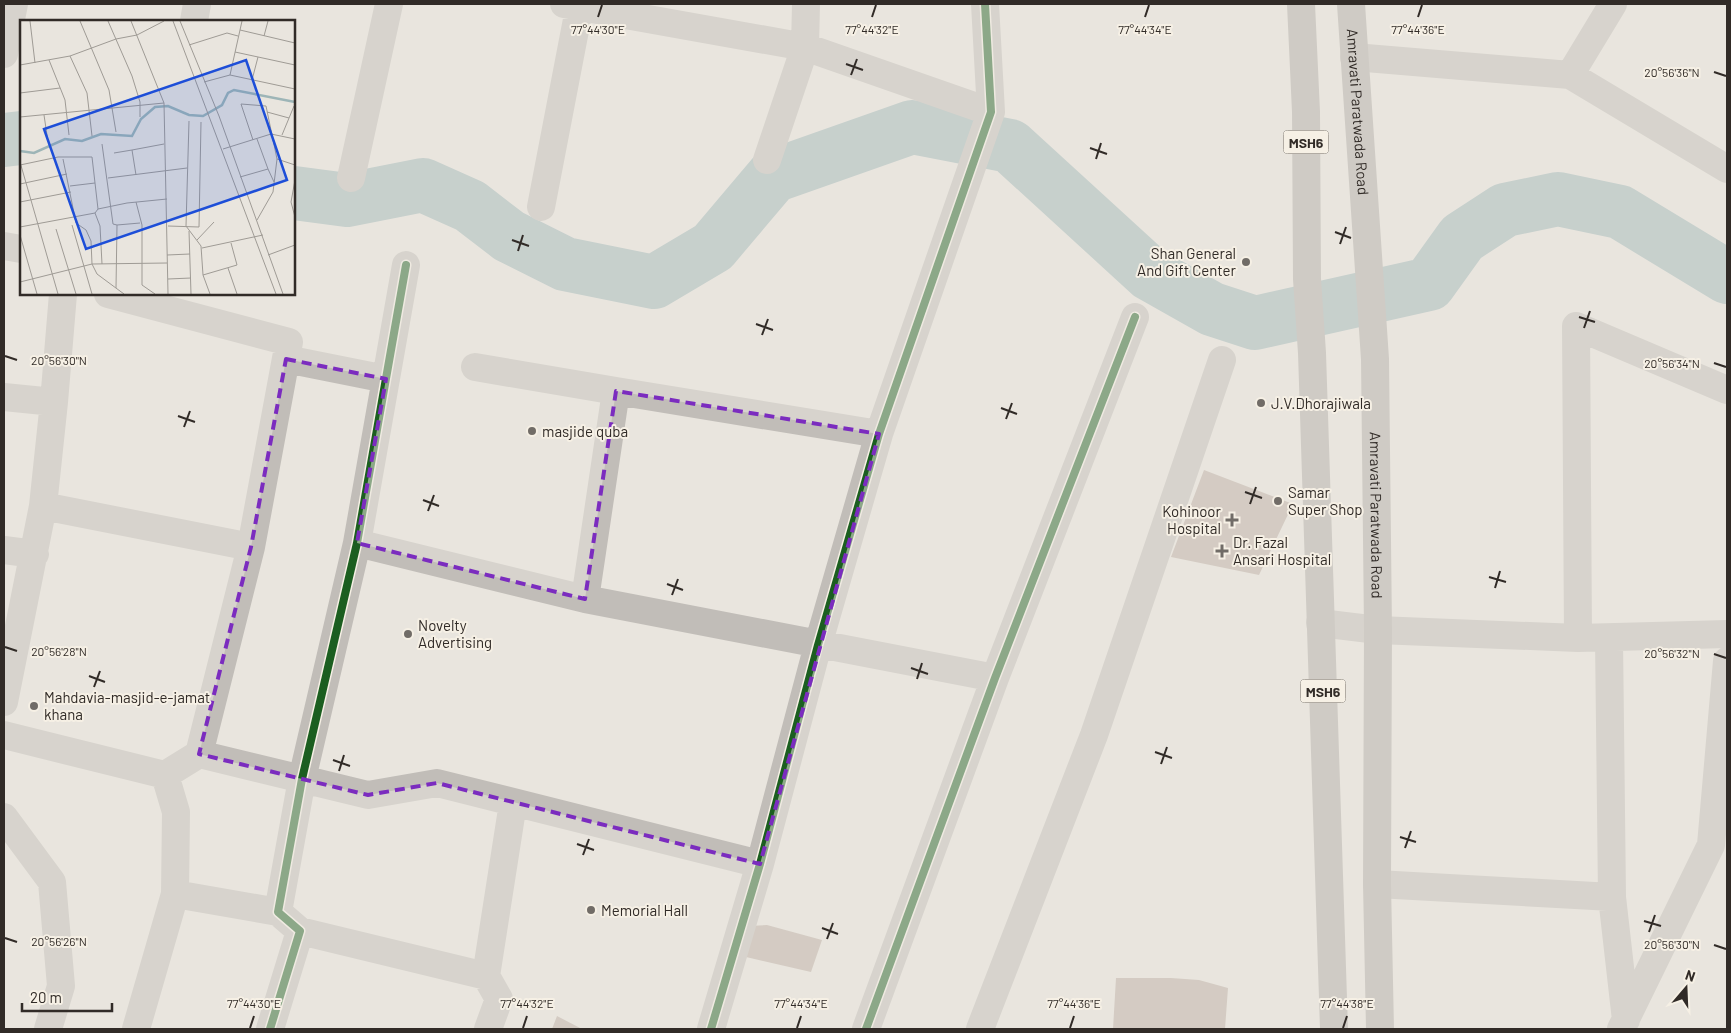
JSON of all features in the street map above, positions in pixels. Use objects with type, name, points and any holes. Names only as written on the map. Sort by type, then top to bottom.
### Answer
[{"type":"main road","name":"MSH6","points":[[1301,4],[1306,112],[1307,280],[1312,353],[1334,1029]]},
{"type":"main road","name":"Amravati Paratwada Road","points":[[1351,4],[1375,359],[1378,630],[1376,884],[1380,1029]]},
{"type":"street","points":[[4,54],[14,4]]},
{"type":"street","points":[[194,20],[197,4]]},
{"type":"street","points":[[351,178],[389,4]]},
{"type":"street","points":[[767,160],[805,47],[806,4]]},
{"type":"street","points":[[711,1029],[760,864],[818,645],[879,434],[987,121],[985,4]]},
{"type":"street","points":[[1570,74],[1613,4]]},
{"type":"street","points":[[541,207],[575,5],[805,47],[987,121]]},
{"type":"street","points":[[1354,57],[1570,74],[1726,166]]},
{"type":"street","points":[[4,246],[20,249]]},
{"type":"street","points":[[278,912],[302,779],[357,543],[406,264]]},
{"type":"street","points":[[4,702],[35,554],[43,506],[63,295]]},
{"type":"street","points":[[4,735],[165,775],[199,754],[251,547],[289,342],[112,295]]},
{"type":"street","points":[[866,1029],[996,678],[1135,318]]},
{"type":"street","points":[[1578,638],[1576,326],[1727,390]]},
{"type":"street","points":[[286,358],[386,379]]},
{"type":"street","points":[[980,1029],[1094,735],[1222,360]]},
{"type":"street","points":[[475,366],[879,434]]},
{"type":"street","points":[[585,599],[616,391]]},
{"type":"street","points":[[4,397],[54,402]]},
{"type":"street","points":[[43,506],[251,547]]},
{"type":"street","points":[[357,543],[585,599],[996,678]]},
{"type":"street","points":[[4,550],[35,554]]},
{"type":"street","points":[[1320,623],[1378,630],[1578,638],[1727,634]]},
{"type":"street","points":[[1609,638],[1612,897],[1624,1025]]},
{"type":"street","points":[[1624,1025],[1719,852],[1727,661]]},
{"type":"street","points":[[199,754],[368,794],[437,784],[760,864]]},
{"type":"street","points":[[136,1029],[175,894],[176,812],[165,775]]},
{"type":"street","points":[[488,1029],[499,999],[486,976],[513,803]]},
{"type":"street","points":[[4,817],[52,882],[61,986],[48,1029]]},
{"type":"street","points":[[1376,884],[1612,897]]},
{"type":"street","points":[[175,894],[278,912],[300,931],[486,976]]},
{"type":"street","points":[[270,1029],[300,931]]},
{"type":"highlighted area","points":[[286,359],[386,379],[357,543],[585,599],[616,391],[879,434],[760,864],[437,783],[368,795],[199,754],[251,547]]},
{"type":"building","points":[[1204,470],[1293,504],[1259,575],[1171,557]]},
{"type":"building","points":[[767,925],[822,940],[811,972],[746,957],[748,926]]},
{"type":"building","points":[[1116,978],[1199,980],[1228,988],[1225,1029],[1113,1029]]},
{"type":"building","points":[[557,1016],[582,1029],[552,1029]]},
{"type":"waterway","points":[[295,193],[347,200],[423,185],[470,206],[509,236],[565,264],[654,282],[713,247],[773,176],[912,127],[1010,146],[1150,274],[1212,309],[1255,323],[1429,284],[1462,238],[1505,210],[1558,199],[1620,212],[1727,277]]},
{"type":"waterway","points":[[4,140],[20,138]]},
{"type":"cycle path","points":[[711,1029],[760,864],[818,645],[879,434],[991,112],[985,4]]},
{"type":"cycle path","points":[[270,1029],[300,931],[278,912],[302,779],[357,543],[406,265]]},
{"type":"cycle path","points":[[866,1029],[995,678],[1135,317]]},
{"type":"place","name":"Shan General And Gift Center","points":[[1246,262]]},
{"type":"place","name":"J.V.Dhorajiwala","points":[[1261,403]]},
{"type":"place","name":"masjide quba","points":[[532,431]]},
{"type":"place","name":"Samar Super Shop","points":[[1278,501]]},
{"type":"place","name":"Kohinoor Hospital","points":[[1232,520]]},
{"type":"place","name":"Dr. Fazal Ansari Hospital","points":[[1222,551]]},
{"type":"place","name":"Novelty Advertising","points":[[408,634]]},
{"type":"place","name":"Mahdavia-masjid-e-jamat khana","points":[[34,706]]},
{"type":"place","name":"Memorial Hall","points":[[591,910]]}]
